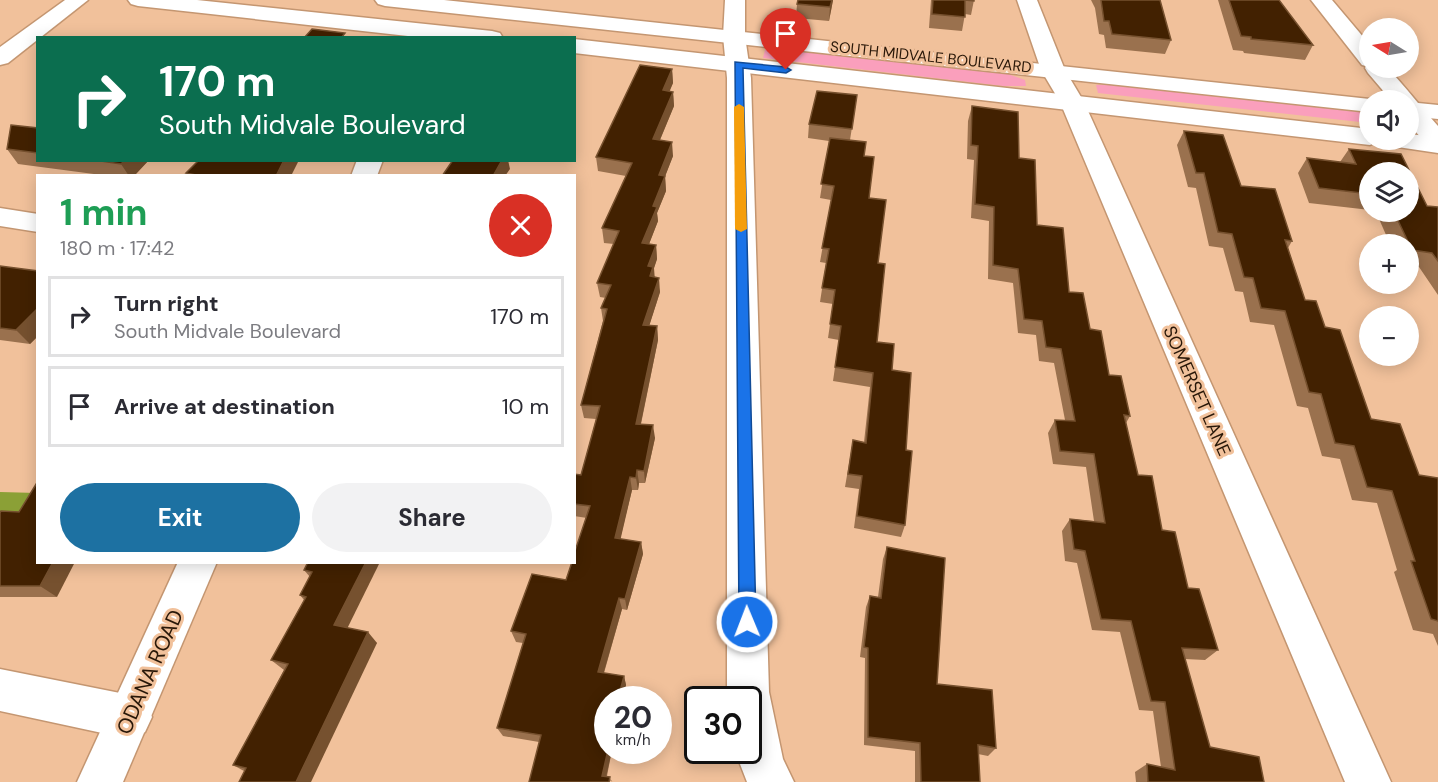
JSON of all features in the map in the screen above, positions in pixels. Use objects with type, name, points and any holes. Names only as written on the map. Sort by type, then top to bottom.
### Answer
[{"type":"street","points":[[0,58],[78,0]]},
{"type":"street","points":[[138,0],[458,36]]},
{"type":"street","name":"SOUTH MIDVALE BOULEVARD","points":[[385,0],[438,2],[1071,102],[1359,136]]},
{"type":"street","points":[[735,0],[748,692],[762,764],[771,782]]},
{"type":"street","name":"SOMERSET LANE","points":[[1027,0],[1053,70],[1071,102],[1368,782]]},
{"type":"street","points":[[1321,0],[1359,47]]},
{"type":"street","points":[[425,34],[438,2]]},
{"type":"street","name":"SOUTH MIDVALE BOULEVARD","points":[[576,46],[736,50],[1053,70],[1359,104]]},
{"type":"street","points":[[1384,78],[1394,90]]},
{"type":"street","points":[[1419,108],[1438,112]]},
{"type":"street","points":[[1419,120],[1438,143]]},
{"type":"street","points":[[1419,142],[1438,143]]},
{"type":"street","points":[[0,217],[36,223]]},
{"type":"street","name":"ODANA ROAD","points":[[100,782],[197,564]]},
{"type":"street","points":[[0,690],[130,717]]},
{"type":"shaded area","points":[[783,49],[1005,73],[1025,80],[1026,86],[1003,86],[763,58],[765,50]]},
{"type":"shaded area","points":[[1114,84],[1358,110],[1359,122],[1098,93],[1096,85]]},
{"type":"shaded area","points":[[0,492],[36,493],[36,508],[0,518]]},
{"type":"building","points":[[798,0],[832,0],[830,7],[797,4]]},
{"type":"building","points":[[933,0],[965,0],[965,17],[932,14]]},
{"type":"building","points":[[1101,0],[1160,0],[1171,40],[1112,34],[1109,21],[1104,21]]},
{"type":"building","points":[[1229,0],[1279,0],[1313,45],[1241,36]]},
{"type":"building","points":[[312,29],[345,33],[343,36],[306,36]]},
{"type":"building","points":[[640,65],[672,69],[663,90],[673,92],[653,139],[672,142],[659,175],[665,176],[653,206],[657,207],[642,243],[656,245],[648,266],[653,267],[650,276],[659,278],[643,325],[657,326],[636,424],[653,425],[644,471],[637,470],[636,478],[630,477],[615,538],[641,542],[625,599],[619,598],[598,672],[624,676],[621,686],[594,686],[594,764],[605,764],[602,776],[610,777],[609,782],[529,782],[541,735],[497,728],[526,634],[511,631],[532,574],[566,580],[571,564],[576,564],[576,548],[590,506],[576,504],[576,474],[581,475],[600,406],[581,405],[607,309],[601,308],[611,285],[597,283],[619,231],[602,228],[632,163],[596,157]]},
{"type":"building","points":[[817,91],[857,95],[852,129],[809,124]]},
{"type":"building","points":[[972,106],[1018,112],[1019,158],[1035,160],[1037,225],[1063,228],[1069,292],[1083,293],[1090,329],[1101,331],[1109,375],[1121,376],[1130,416],[1124,415],[1138,475],[1152,476],[1162,530],[1175,532],[1188,588],[1199,589],[1218,650],[1182,648],[1210,747],[1259,757],[1264,782],[1148,782],[1147,764],[1175,770],[1165,702],[1151,701],[1131,621],[1101,619],[1085,551],[1074,549],[1070,519],[1105,523],[1094,454],[1060,451],[1055,420],[1075,421],[1061,349],[1046,347],[1042,321],[1024,319],[1018,269],[993,265],[994,207],[975,204],[978,146],[971,145]]},
{"type":"building","points":[[11,125],[36,128],[36,153],[7,149]]},
{"type":"building","points":[[1184,131],[1223,135],[1241,186],[1275,189],[1292,241],[1285,240],[1305,300],[1316,301],[1325,327],[1340,330],[1371,419],[1400,424],[1419,475],[1438,478],[1438,621],[1431,619],[1411,561],[1415,561],[1392,491],[1367,487],[1354,446],[1335,443],[1321,394],[1309,392],[1285,311],[1261,308],[1253,278],[1244,277],[1232,234],[1218,232],[1204,173],[1196,173]]},
{"type":"building","points":[[830,138],[866,142],[864,156],[874,157],[869,198],[886,200],[878,263],[885,264],[877,342],[894,344],[892,370],[911,373],[906,450],[912,451],[905,525],[857,516],[862,476],[848,474],[853,440],[866,443],[873,373],[835,367],[841,326],[830,324],[835,290],[822,288],[829,249],[822,248],[834,186],[821,184]]},
{"type":"building","points":[[1349,149],[1401,154],[1405,162],[1359,162],[1359,193],[1319,188],[1307,158],[1356,164]]},
{"type":"building","points":[[197,162],[283,162],[277,174],[186,173]]},
{"type":"building","points":[[452,162],[501,162],[494,174],[443,174]]},
{"type":"building","points":[[1419,190],[1427,206],[1438,207],[1438,261],[1432,253],[1419,251],[1419,234],[1404,234],[1399,222],[1419,222]]},
{"type":"building","points":[[0,266],[36,271],[36,310],[16,330],[0,328]]},
{"type":"building","points":[[36,484],[36,564],[52,564],[40,586],[0,586],[0,513],[1,511],[19,512]]},
{"type":"building","points":[[887,547],[945,558],[937,684],[992,690],[996,748],[978,745],[980,782],[921,782],[920,743],[868,737],[868,648],[864,647],[870,596],[881,598]]},
{"type":"building","points":[[307,564],[365,564],[334,625],[368,632],[296,782],[239,782],[246,768],[233,765],[288,664],[271,660],[306,597],[300,595],[312,572],[304,570]]},
{"type":"slow traffic","points":[[739,107],[741,229]]},
{"type":"route","points":[[747,622],[738,64],[786,70]]}]
